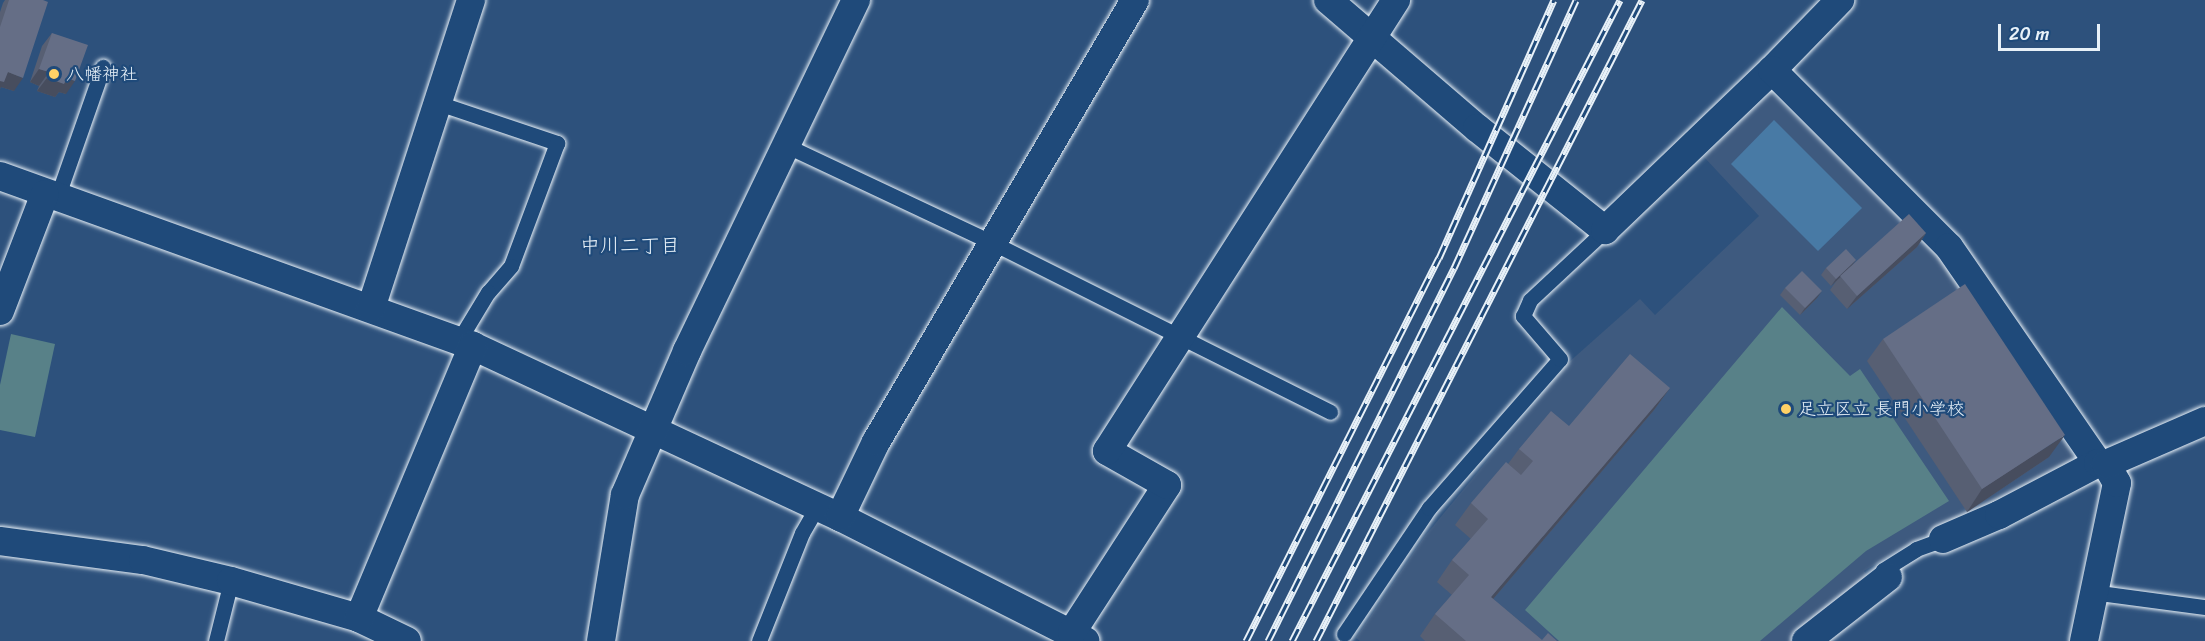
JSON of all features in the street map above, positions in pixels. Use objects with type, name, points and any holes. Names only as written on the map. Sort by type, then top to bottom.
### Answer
[{"type":"street","points":[[371,308],[471,0]]},
{"type":"street","points":[[601,641],[626,495],[687,351],[856,0]]},
{"type":"street","points":[[828,512],[876,442],[1135,0]]},
{"type":"street","points":[[1328,0],[1372,39],[1605,230],[1772,70],[1840,0]]},
{"type":"street","points":[[0,176],[466,343],[653,428],[1079,637],[1167,485],[1107,451],[1396,0]]},
{"type":"street","points":[[1772,70],[1949,247],[2117,483],[2092,592],[2084,641]]},
{"type":"street","points":[[0,311],[51,196]]},
{"type":"street","points":[[359,618],[466,343]]},
{"type":"street","points":[[1943,539],[1999,515],[2102,464],[2205,421]]},
{"type":"street","points":[[0,541],[143,560],[231,581],[359,618],[406,641]]},
{"type":"street","points":[[1806,641],[1887,577]]},
{"type":"lane","points":[[51,196],[103,67]]},
{"type":"lane","points":[[438,103],[557,143],[511,266],[488,292],[466,343]]},
{"type":"lane","points":[[787,146],[993,243],[1178,338],[1330,412]]},
{"type":"lane","points":[[1344,634],[1429,508],[1560,359],[1523,316],[1530,300],[1605,230]]},
{"type":"lane","points":[[759,641],[802,533],[828,512]]},
{"type":"lane","points":[[1887,577],[1883,570],[1916,549],[1943,539]]},
{"type":"lane","points":[[216,641],[231,581]]},
{"type":"lane","points":[[2092,592],[2205,607]]},
{"type":"shaded area","name":"足立区立 長門小学校","points":[[1771,92],[1937,254],[2073,455],[2068,468],[1914,541],[1864,571],[1869,578],[1789,641],[1360,641],[1356,638],[1425,536],[1568,363],[1640,299],[1655,315],[1759,216],[1704,157]]},
{"type":"shaded area","points":[[1774,120],[1862,208],[1818,251],[1731,164]]},
{"type":"green space","points":[[1782,307],[1850,376],[1860,369],[1949,501],[1866,551],[1760,641],[1559,641],[1525,610]]},
{"type":"green space","points":[[11,334],[55,344],[35,437],[0,430],[0,385]]},
{"type":"building","points":[[9,0],[48,2],[23,78],[8,72],[4,82],[0,81],[0,27]]},
{"type":"building","points":[[52,33],[88,45],[75,81],[67,78],[64,84],[47,78],[49,72],[39,69]]},
{"type":"building","points":[[1909,214],[1926,233],[1857,296],[1840,276]]},
{"type":"building","points":[[1846,249],[1856,260],[1836,279],[1826,268]]},
{"type":"building","points":[[1802,271],[1822,291],[1805,308],[1785,288]]},
{"type":"building","points":[[1965,284],[2065,435],[1982,489],[1883,339]]},
{"type":"building","points":[[1630,354],[1670,388],[1491,597],[1542,640],[1548,633],[1557,641],[1466,641],[1435,614],[1469,575],[1452,560],[1488,519],[1471,503],[1506,462],[1521,475],[1533,461],[1519,449],[1551,411],[1569,426]]},
{"type":"railway","points":[[1246,641],[1439,258],[1554,0]]},
{"type":"railway","points":[[1268,641],[1454,268],[1576,0]]},
{"type":"railway","points":[[1292,641],[1620,0]]},
{"type":"railway","points":[[1316,641],[1642,0]]},
{"type":"place","name":"八幡神社","points":[[54,74]]},
{"type":"place","name":"足立区立 長門小学校","points":[[1786,409]]},
{"type":"district","name":"中川二丁目","points":[[630,245]]}]
